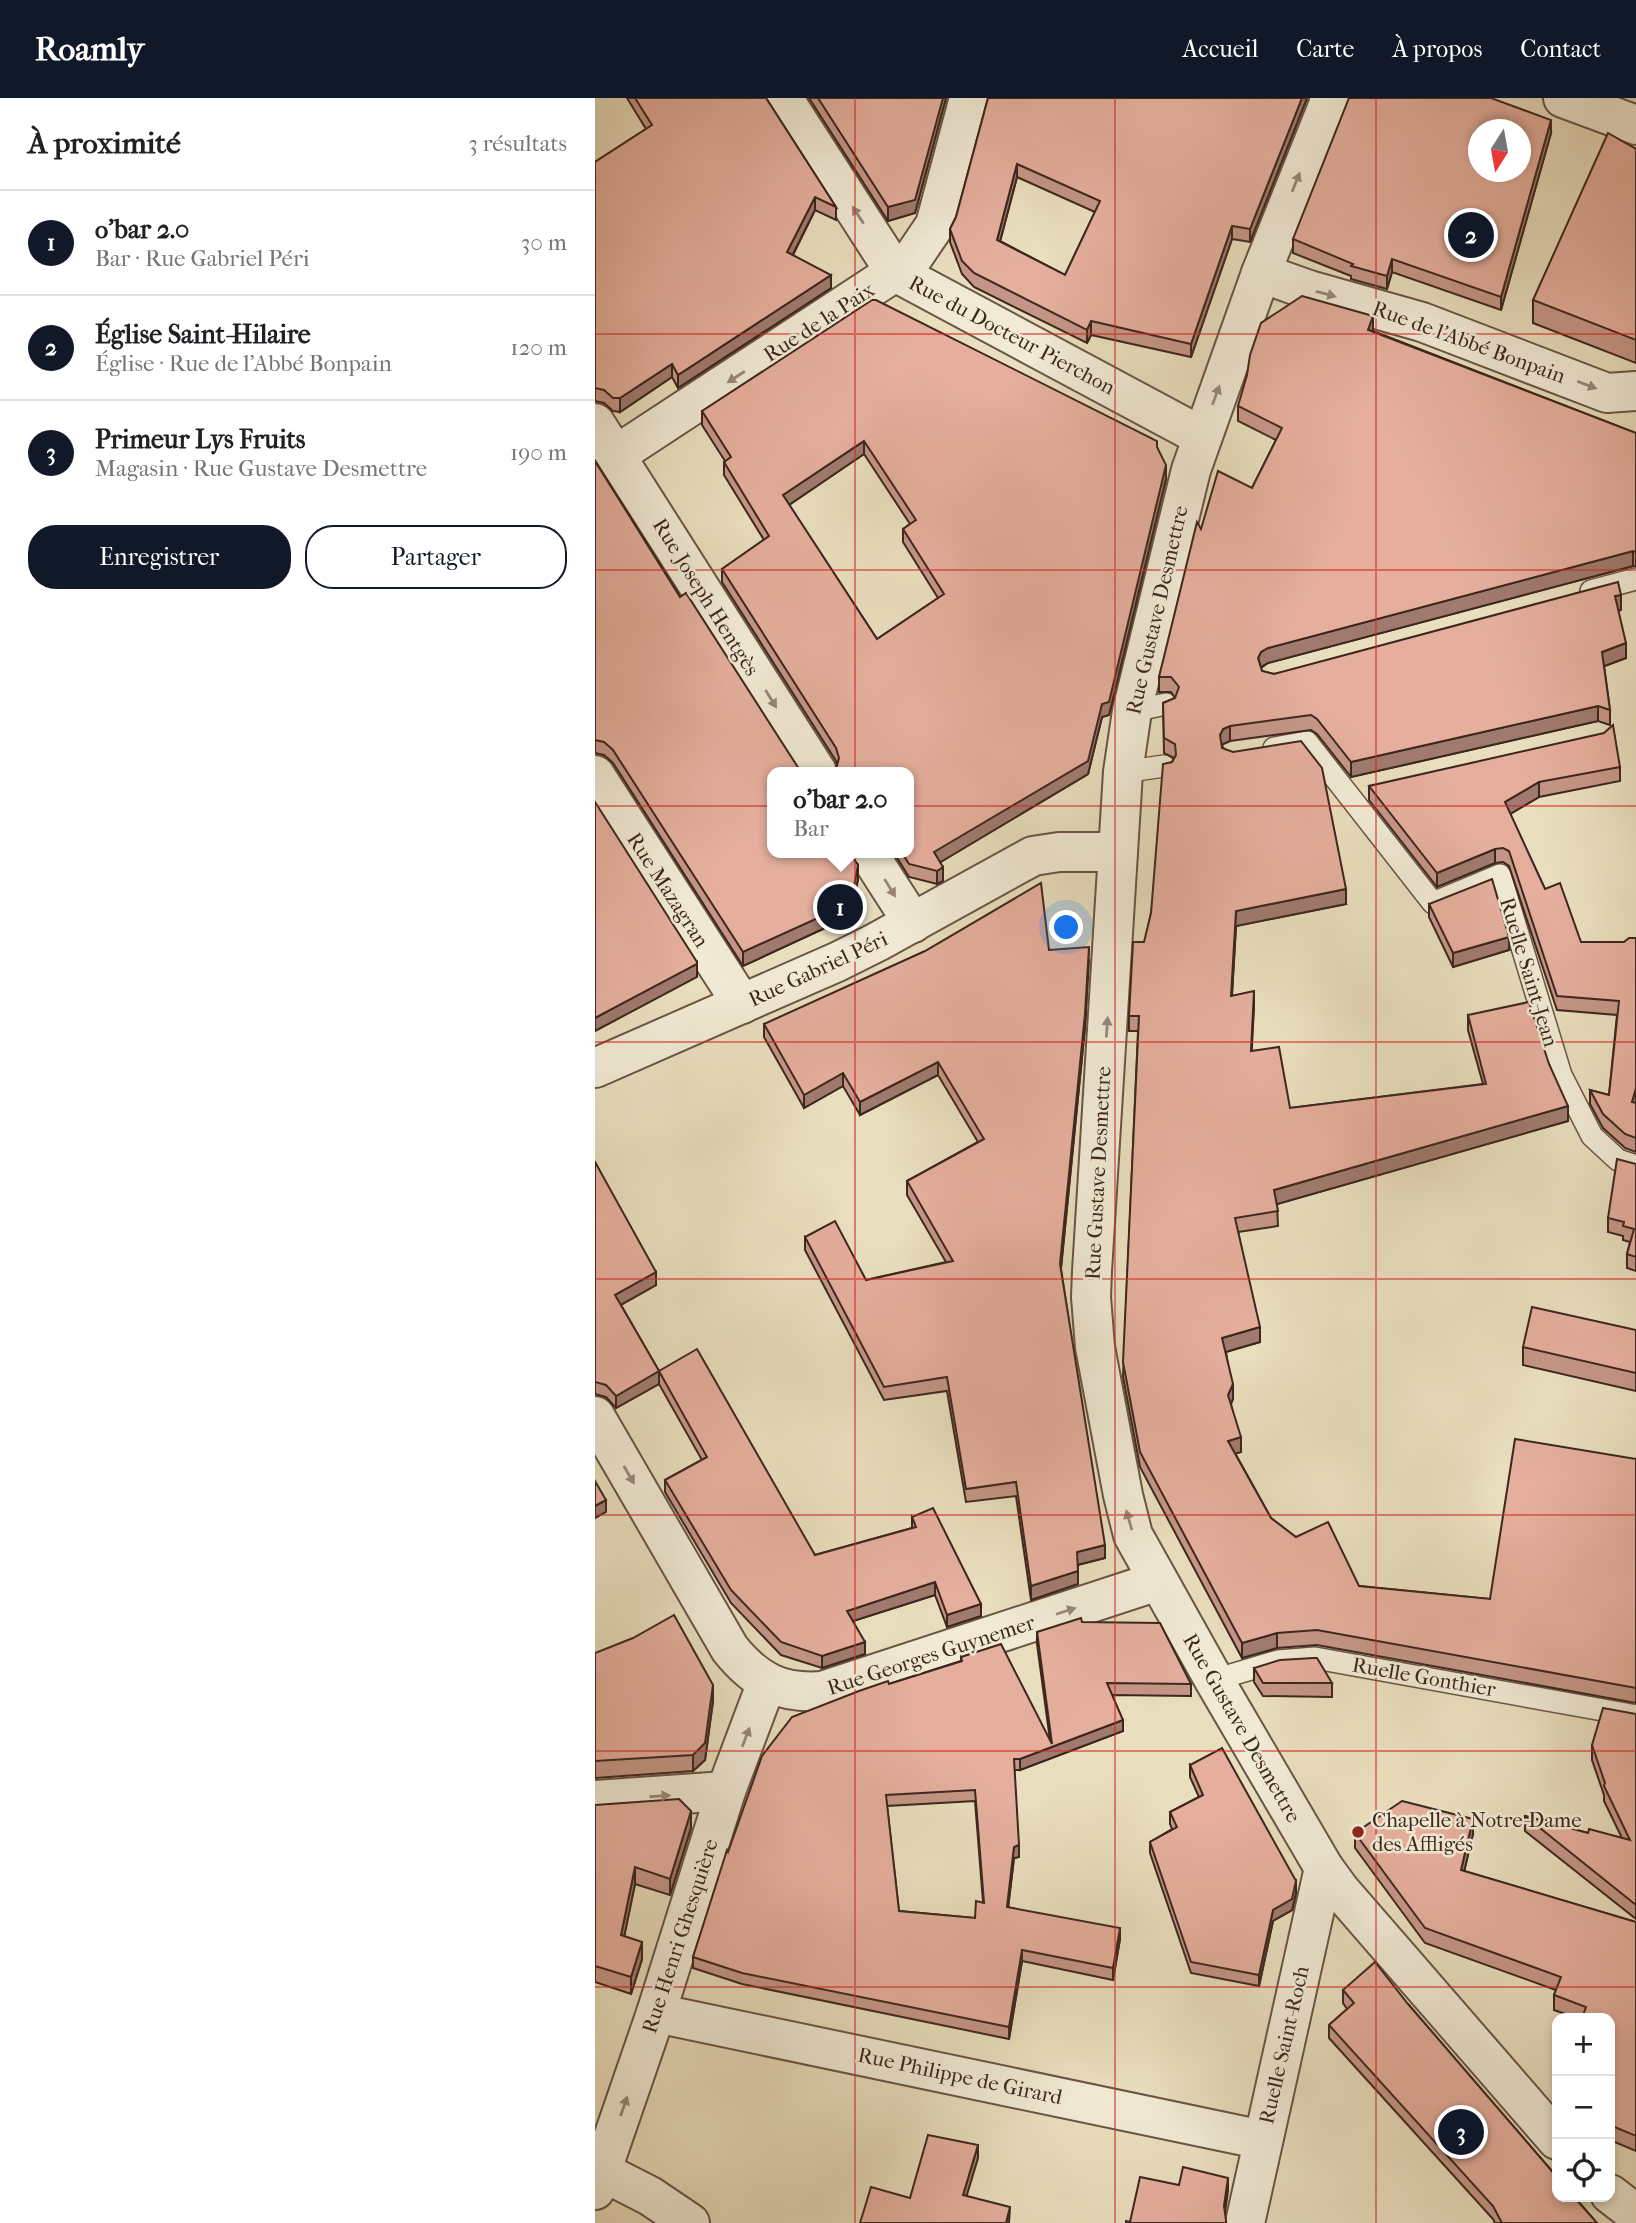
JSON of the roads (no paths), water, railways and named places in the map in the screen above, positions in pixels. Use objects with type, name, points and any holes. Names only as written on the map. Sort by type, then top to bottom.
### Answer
[{"type":"street","name":"Rue du Docteur Pierchon","points":[[783,98],[895,272],[1202,436]]},
{"type":"street","name":"Rue de la Paix","points":[[616,455],[895,272],[914,256],[935,225],[969,98]]},
{"type":"street","name":"Rue Gustave Desmettre","points":[[1331,98],[1293,188],[1202,436],[1182,502],[1149,708],[1123,772],[1092,1271],[1091,1308],[1095,1347],[1127,1517],[1140,1551],[1214,1680],[1324,1868],[1374,1931],[1556,2139]]},
{"type":"street","points":[[1563,98],[1636,125]]},
{"type":"street","name":"Rue de l'Abbé Bonpain","points":[[1261,273],[1310,290],[1422,321],[1607,393],[1636,391]]},
{"type":"street","name":"Rue Joseph Hentgès","points":[[595,423],[814,767]]},
{"type":"street","name":"Rue Mazagran","points":[[595,775],[742,1004]]},
{"type":"street","name":"Rue Gabriel Péri","points":[[595,1068],[837,962],[1033,856],[1059,852],[1118,852]]},
{"type":"street","points":[[871,858],[913,923]]},
{"type":"street","name":"Rue Georges Guynemer","points":[[595,1416],[718,1632],[740,1661],[767,1682],[792,1690],[822,1690],[1158,1581]]},
{"type":"street","name":"Rue Henri Ghesquière","points":[[597,2176],[656,2013],[726,1791],[767,1682]]},
{"type":"street","points":[[595,1800],[726,1791]]},
{"type":"street","name":"Ruelle Saint-Roch","points":[[1245,2223],[1324,1868]]},
{"type":"street","name":"Rue Philippe de Girard","points":[[656,2013],[1263,2140]]},
{"type":"street","points":[[597,2176],[650,2196],[690,2223]]},
{"type":"street","points":[[1615,2198],[1636,2214]]},
{"type":"lane","points":[[1568,597],[1636,579]]},
{"type":"lane","name":"Ruelle Saint-Jean","points":[[1257,750],[1307,742],[1433,903],[1500,875],[1561,1075],[1592,1136],[1618,1160],[1636,1166]]},
{"type":"lane","points":[[1123,772],[1164,766]]},
{"type":"lane","points":[[1345,792],[1370,786]]},
{"type":"lane","name":"Ruelle Gonthier","points":[[1214,1680],[1278,1661],[1315,1658],[1636,1716]]},
{"type":"place","name":"Église Saint-Hilaire","points":[[1471,235]]},
{"type":"place","name":"o'bar 2.0","points":[[840,907]]},
{"type":"place","name":"Chapelle à Notre-Dame des Affligés","points":[[1358,1832]]},
{"type":"place","name":"Primeur Lys Fruits","points":[[1461,2132]]}]
